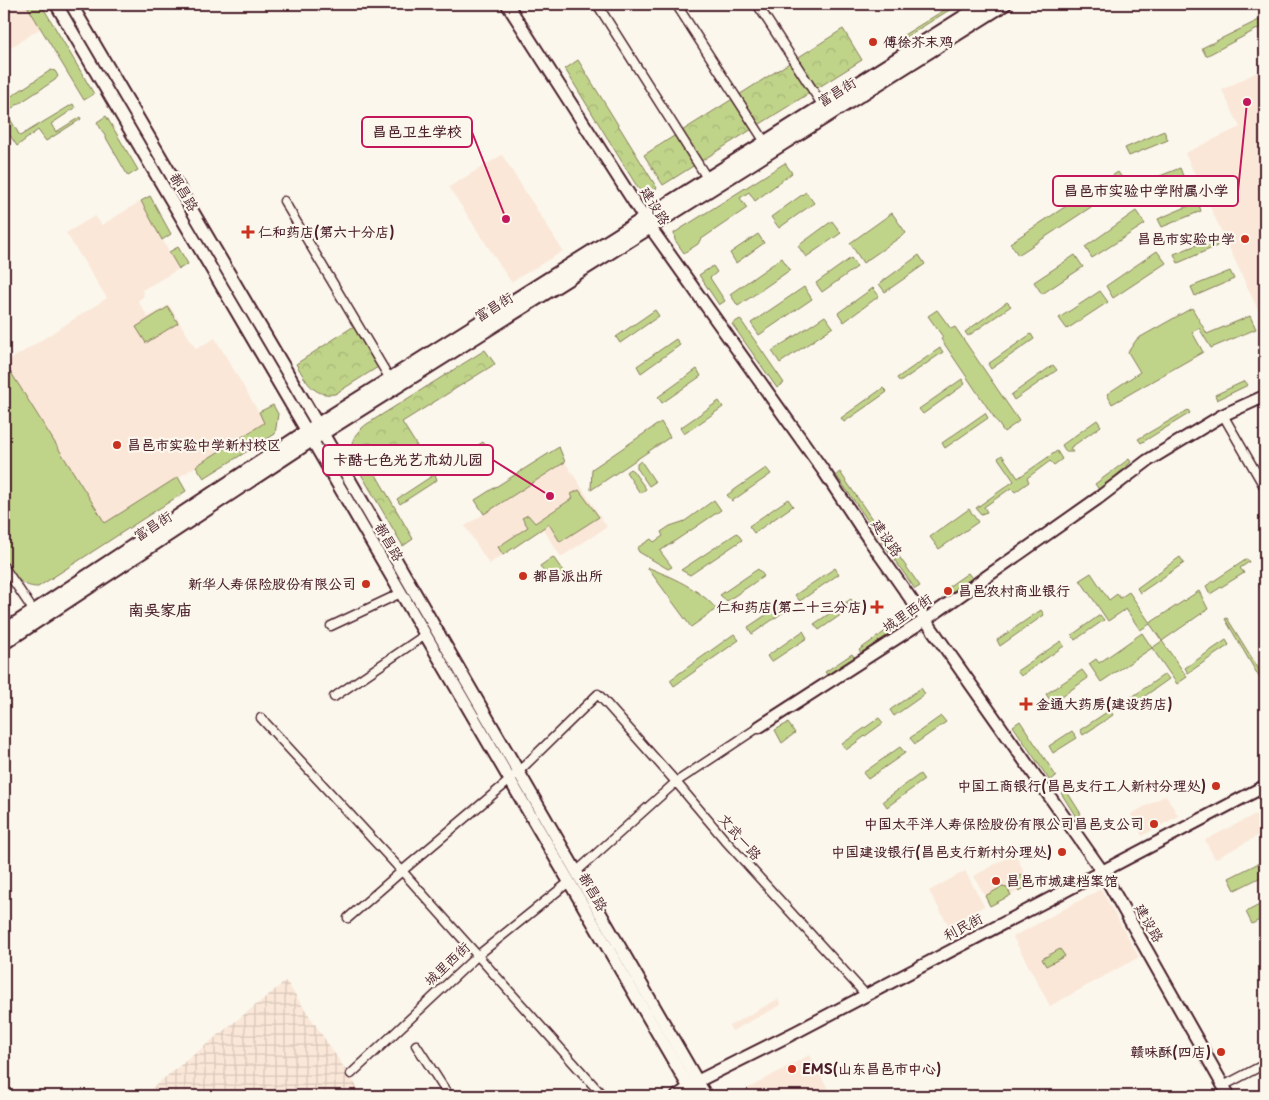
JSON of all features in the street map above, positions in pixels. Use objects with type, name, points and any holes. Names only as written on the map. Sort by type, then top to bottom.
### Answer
[{"type":"main road","name":"富昌街","points":[[4,643],[37,615],[315,432],[647,222],[707,178],[984,4]]},
{"type":"main road","name":"富昌街","points":[[315,432],[390,379],[1005,4]]},
{"type":"main road","name":"富昌街","points":[[4,631],[37,615]]},
{"type":"street","name":"都昌路","points":[[56,4],[315,432]]},
{"type":"street","name":"都昌路","points":[[71,4],[315,432],[401,593],[569,882],[693,1088],[706,1096]]},
{"type":"street","name":"建设路","points":[[507,4],[647,222],[825,472],[925,620],[1102,871],[1226,1091]]},
{"type":"street","points":[[597,4],[707,178]]},
{"type":"street","points":[[676,4],[764,142]]},
{"type":"street","points":[[757,4],[823,106]]},
{"type":"street","points":[[284,201],[390,379]]},
{"type":"street","name":"城里西街","points":[[576,872],[676,782],[925,620],[1097,499],[1147,461],[1223,414],[1265,396]]},
{"type":"street","points":[[1223,414],[1265,488]]},
{"type":"street","points":[[315,432],[518,771],[576,872],[693,1088]]},
{"type":"street","points":[[4,568],[37,615]]},
{"type":"street","points":[[331,626],[401,593]]},
{"type":"street","points":[[334,697],[426,635]]},
{"type":"street","name":"文武一路","points":[[518,771],[598,694],[724,839],[866,995]]},
{"type":"street","points":[[261,718],[402,871],[603,1096]]},
{"type":"street","points":[[348,918],[510,780],[518,771]]},
{"type":"street","name":"利民街","points":[[677,1096],[1265,786]]},
{"type":"street","name":"城里西街","points":[[351,1074],[477,956],[569,882]]},
{"type":"street","points":[[416,1045],[450,1096]]},
{"type":"street","points":[[1226,1091],[1265,1064]]},
{"type":"shaded area","points":[[4,4],[26,4],[41,28],[4,52]]},
{"type":"shaded area","name":"昌邑市实验中学","points":[[1265,68],[1265,325],[1185,153],[1240,127],[1222,90]]},
{"type":"shaded area","points":[[502,155],[563,251],[511,282],[449,187]]},
{"type":"shaded area","name":"昌邑市实验中学新村校区","points":[[141,201],[179,269],[142,290],[144,296],[138,301],[148,317],[169,305],[196,349],[215,338],[265,423],[17,579],[4,559],[4,364],[107,298],[66,233],[95,216],[102,225]]},
{"type":"shaded area","points":[[565,462],[607,527],[561,557],[543,529],[489,564],[465,526]]},
{"type":"shaded area","points":[[1166,795],[1178,816],[1142,836],[1131,814]]},
{"type":"shaded area","points":[[1264,810],[1265,832],[1215,859],[1205,840]]},
{"type":"shaded area","name":"昌邑市城建档案馆","points":[[1015,853],[1030,885],[990,906],[974,876]]},
{"type":"shaded area","points":[[965,871],[984,906],[949,926],[929,891]]},
{"type":"shaded area","points":[[1101,889],[1139,957],[1050,1006],[1013,937]]},
{"type":"shaded area","points":[[286,981],[363,1096],[142,1096]]},
{"type":"shaded area","points":[[778,999],[781,1005],[732,1031],[729,1026]]},
{"type":"shaded area","points":[[809,1055],[832,1096],[737,1096],[738,1094]]},
{"type":"green space","points":[[26,4],[41,4],[94,94],[84,100]]},
{"type":"green space","points":[[954,4],[959,4],[901,40],[899,38]]},
{"type":"green space","points":[[1265,17],[1265,25],[1206,56],[1202,48]]},
{"type":"green space","points":[[843,29],[862,60],[663,185],[644,155]]},
{"type":"green space","points":[[578,60],[657,188],[645,195],[638,188],[565,69]]},
{"type":"green space","points":[[51,70],[55,71],[58,76],[55,80],[6,112],[20,136],[73,104],[75,108],[51,124],[56,132],[80,117],[81,119],[46,141],[38,130],[17,146],[4,126],[4,101]]},
{"type":"green space","points":[[106,116],[138,170],[128,176],[97,122]]},
{"type":"green space","points":[[1164,131],[1168,140],[1129,156],[1125,148]]},
{"type":"green space","points":[[785,163],[792,173],[755,201],[749,192],[740,198],[747,208],[684,253],[675,240],[674,233]]},
{"type":"green space","points":[[1180,168],[1183,176],[1144,193],[1140,184]]},
{"type":"green space","points":[[1118,172],[1126,184],[1018,255],[1010,243]]},
{"type":"green space","points":[[806,192],[814,203],[779,228],[771,217]]},
{"type":"green space","points":[[150,196],[171,234],[162,240],[141,201]]},
{"type":"green space","points":[[1198,202],[1201,211],[1162,227],[1158,219]]},
{"type":"green space","points":[[1136,211],[1145,224],[1092,258],[1085,247]]},
{"type":"green space","points":[[892,213],[906,233],[863,263],[850,243]]},
{"type":"green space","points":[[832,221],[841,233],[806,257],[798,246]]},
{"type":"green space","points":[[758,234],[764,243],[736,263],[730,253]]},
{"type":"green space","points":[[1214,238],[1217,246],[1178,263],[1174,254]]},
{"type":"green space","points":[[178,247],[188,264],[179,269],[169,252]]},
{"type":"green space","points":[[1157,251],[1166,263],[1113,298],[1106,286]]},
{"type":"green space","points":[[919,255],[925,264],[885,292],[879,284]]},
{"type":"green space","points":[[1075,255],[1083,267],[1042,294],[1034,282]]},
{"type":"green space","points":[[782,258],[790,270],[738,306],[730,294]]},
{"type":"green space","points":[[851,258],[857,267],[822,292],[816,283]]},
{"type":"green space","points":[[713,266],[717,272],[710,278],[725,301],[719,305],[699,275]]},
{"type":"green space","points":[[1230,271],[1234,279],[1195,296],[1191,287]]},
{"type":"green space","points":[[804,287],[812,299],[759,335],[751,323]]},
{"type":"green space","points":[[873,288],[879,296],[844,322],[838,313]]},
{"type":"green space","points":[[1100,291],[1108,302],[1067,329],[1059,318]]},
{"type":"green space","points":[[1007,302],[1011,306],[968,336],[965,332]]},
{"type":"green space","points":[[168,307],[178,323],[146,343],[136,327]]},
{"type":"green space","points":[[1192,308],[1207,334],[1250,316],[1256,329],[1211,348],[1199,328],[1192,332],[1203,352],[1112,404],[1107,394],[1140,372],[1128,352],[1137,339]]},
{"type":"green space","points":[[655,310],[659,316],[620,343],[616,337]]},
{"type":"green space","points":[[937,310],[951,329],[955,327],[1019,421],[1004,432],[941,339],[943,337],[928,316]]},
{"type":"green space","points":[[825,316],[833,327],[780,363],[772,351]]},
{"type":"green space","points":[[740,319],[784,383],[777,388],[732,324]]},
{"type":"green space","points":[[354,326],[378,367],[335,394],[321,393],[315,390],[296,364]]},
{"type":"green space","points":[[1031,334],[1034,339],[991,369],[988,364]]},
{"type":"green space","points":[[676,339],[680,345],[641,373],[637,366]]},
{"type":"green space","points":[[940,348],[943,352],[900,382],[897,378]]},
{"type":"green space","points":[[485,350],[495,364],[402,422],[417,446],[375,473],[413,539],[403,546],[354,462],[353,440],[358,432],[367,424]]},
{"type":"green space","points":[[5,363],[105,523],[178,477],[186,491],[38,587],[21,582],[4,559]]},
{"type":"green space","points":[[1053,365],[1057,370],[1014,400],[1011,395]]},
{"type":"green space","points":[[697,369],[701,376],[662,403],[658,397]]},
{"type":"green space","points":[[962,379],[965,384],[923,414],[919,409]]},
{"type":"green space","points":[[1245,381],[1248,385],[1217,400],[1215,395]]},
{"type":"green space","points":[[883,388],[887,392],[844,422],[841,418]]},
{"type":"green space","points":[[719,401],[723,407],[684,434],[680,428]]},
{"type":"green space","points":[[273,405],[278,414],[275,434],[204,478],[196,466],[264,423],[259,412]]},
{"type":"green space","points":[[1188,410],[1190,413],[1141,443],[1138,439]]},
{"type":"green space","points":[[985,413],[988,418],[945,448],[942,443]]},
{"type":"green space","points":[[1097,420],[1101,426],[1070,448],[1073,452],[1066,452],[1062,445]]},
{"type":"green space","points":[[661,422],[670,437],[591,490],[592,469]]},
{"type":"green space","points":[[483,442],[486,446],[444,473],[441,469]]},
{"type":"green space","points":[[559,447],[565,462],[484,514],[475,500]]},
{"type":"green space","points":[[1057,451],[1062,459],[1054,465],[1050,461],[1027,478],[1029,482],[1015,492],[1011,488],[984,507],[987,512],[981,514],[976,508],[1014,481],[998,458],[1002,455],[1018,478]]},
{"type":"green space","points":[[1129,459],[1131,462],[1100,491],[1095,484]]},
{"type":"green space","points":[[641,461],[655,482],[649,486],[637,468],[637,464]]},
{"type":"green space","points":[[766,468],[771,474],[732,501],[727,495]]},
{"type":"green space","points":[[630,469],[646,489],[640,493],[626,472]]},
{"type":"green space","points":[[840,472],[876,525],[873,528],[836,475]]},
{"type":"green space","points":[[435,474],[437,480],[400,504],[397,499]]},
{"type":"green space","points":[[579,490],[599,517],[560,542],[549,524],[503,555],[498,547],[528,527],[522,518],[528,515],[535,523],[573,498],[571,494]]},
{"type":"green space","points":[[788,499],[793,506],[754,533],[749,526]]},
{"type":"green space","points":[[714,500],[721,510],[660,551],[672,567],[668,569],[639,552],[637,548],[651,539],[654,542],[663,536],[661,532],[670,526],[685,521]]},
{"type":"green space","points":[[969,509],[978,522],[939,549],[930,537]]},
{"type":"green space","points":[[737,533],[742,540],[690,575],[681,570]]},
{"type":"green space","points":[[883,534],[920,586],[915,589],[878,536]]},
{"type":"green space","points":[[553,557],[565,574],[551,583],[540,566]]},
{"type":"green space","points":[[1180,557],[1184,563],[1140,593],[1137,588]]},
{"type":"green space","points":[[1247,559],[1249,562],[1240,568],[1244,573],[1210,594],[1206,586]]},
{"type":"green space","points":[[647,567],[675,579],[694,590],[716,609],[691,627]]},
{"type":"green space","points":[[835,568],[839,574],[800,601],[795,595]]},
{"type":"green space","points":[[758,569],[764,576],[727,601],[720,595]]},
{"type":"green space","points":[[968,573],[972,578],[952,592],[948,587]]},
{"type":"green space","points":[[1091,573],[1109,600],[1117,594],[1120,598],[1129,592],[1150,623],[1199,591],[1208,609],[1162,641],[1150,624],[1140,630],[1126,609],[1108,621],[1080,580]]},
{"type":"green space","points":[[851,599],[855,605],[819,630],[814,624]]},
{"type":"green space","points":[[784,603],[788,609],[752,634],[748,627]]},
{"type":"green space","points":[[1041,610],[1044,615],[1000,646],[997,640]]},
{"type":"green space","points":[[1100,615],[1104,620],[1075,640],[1072,635]]},
{"type":"green space","points":[[1227,618],[1265,679],[1265,687],[1225,619]]},
{"type":"green space","points":[[890,628],[893,632],[861,653],[859,650]]},
{"type":"green space","points":[[803,631],[807,638],[771,662],[767,656]]},
{"type":"green space","points":[[1142,633],[1152,648],[1101,682],[1089,664],[1096,659],[1099,663]]},
{"type":"green space","points":[[734,634],[739,640],[674,686],[670,680]]},
{"type":"green space","points":[[1226,640],[1229,645],[1188,673],[1185,668]]},
{"type":"green space","points":[[1061,641],[1064,646],[1021,676],[1017,671]]},
{"type":"green space","points":[[1162,641],[1187,677],[1177,684],[1152,648]]},
{"type":"green space","points":[[852,654],[855,658],[828,676],[825,672]]},
{"type":"green space","points":[[1082,670],[1088,678],[1052,703],[1046,694]]},
{"type":"green space","points":[[1165,674],[1169,679],[1125,710],[1122,704]]},
{"type":"green space","points":[[921,688],[925,694],[894,716],[890,710]]},
{"type":"green space","points":[[1110,710],[1113,715],[1083,735],[1080,730]]},
{"type":"green space","points":[[941,716],[946,722],[915,744],[910,738]]},
{"type":"green space","points":[[879,718],[883,723],[846,750],[842,744]]},
{"type":"green space","points":[[1020,721],[1056,776],[1050,781],[1013,726]]},
{"type":"green space","points":[[788,723],[795,733],[782,743],[775,730]]},
{"type":"green space","points":[[1072,731],[1077,738],[1053,753],[1049,746]]},
{"type":"green space","points":[[900,747],[905,753],[868,779],[863,773]]},
{"type":"green space","points":[[920,774],[924,780],[887,807],[883,801]]},
{"type":"green space","points":[[1066,790],[1081,814],[1076,817],[1061,793]]},
{"type":"green space","points":[[1265,860],[1265,875],[1235,890],[1229,878]]},
{"type":"green space","points":[[1024,874],[1030,885],[1019,891],[1014,879]]},
{"type":"green space","points":[[1002,887],[1007,888],[1011,895],[990,906],[985,896]]},
{"type":"green space","points":[[1265,902],[1265,917],[1252,924],[1246,912]]},
{"type":"green space","points":[[1060,949],[1065,956],[1046,966],[1042,959]]},
{"type":"place","name":"傅徐芥末鸡","points":[[873,42]]},
{"type":"place","name":"昌邑市实验中学附属小学","points":[[1247,102]]},
{"type":"place","name":"昌邑卫生学校","points":[[506,219]]},
{"type":"place","name":"仁和药店(第六十分店)","points":[[248,232]]},
{"type":"place","name":"昌邑市实验中学","points":[[1245,239]]},
{"type":"place","name":"昌邑市实验中学新村校区","points":[[117,445]]},
{"type":"place","name":"卡酷七色光艺术幼儿园","points":[[550,496]]},
{"type":"place","name":"都昌派出所","points":[[523,576]]},
{"type":"place","name":"新华人寿保险股份有限公司","points":[[366,584]]},
{"type":"place","name":"昌邑农村商业银行","points":[[948,591]]},
{"type":"place","name":"仁和药店(第二十三分店)","points":[[877,607]]},
{"type":"place","name":"金通大药房(建设药店)","points":[[1026,704]]},
{"type":"place","name":"中国工商银行(昌邑支行工人新村分理处)","points":[[1216,786]]},
{"type":"place","name":"中国太平洋人寿保险股份有限公司昌邑支公司","points":[[1154,824]]},
{"type":"place","name":"中国建设银行(昌邑支行新村分理处)","points":[[1062,852]]},
{"type":"place","name":"昌邑市城建档案馆","points":[[996,881]]},
{"type":"place","name":"赣味酥(四店)","points":[[1221,1052]]},
{"type":"place","name":"EMS(山东昌邑市中心)","points":[[792,1069]]},
{"type":"district","name":"南吴家庙","points":[[160,610]]}]
